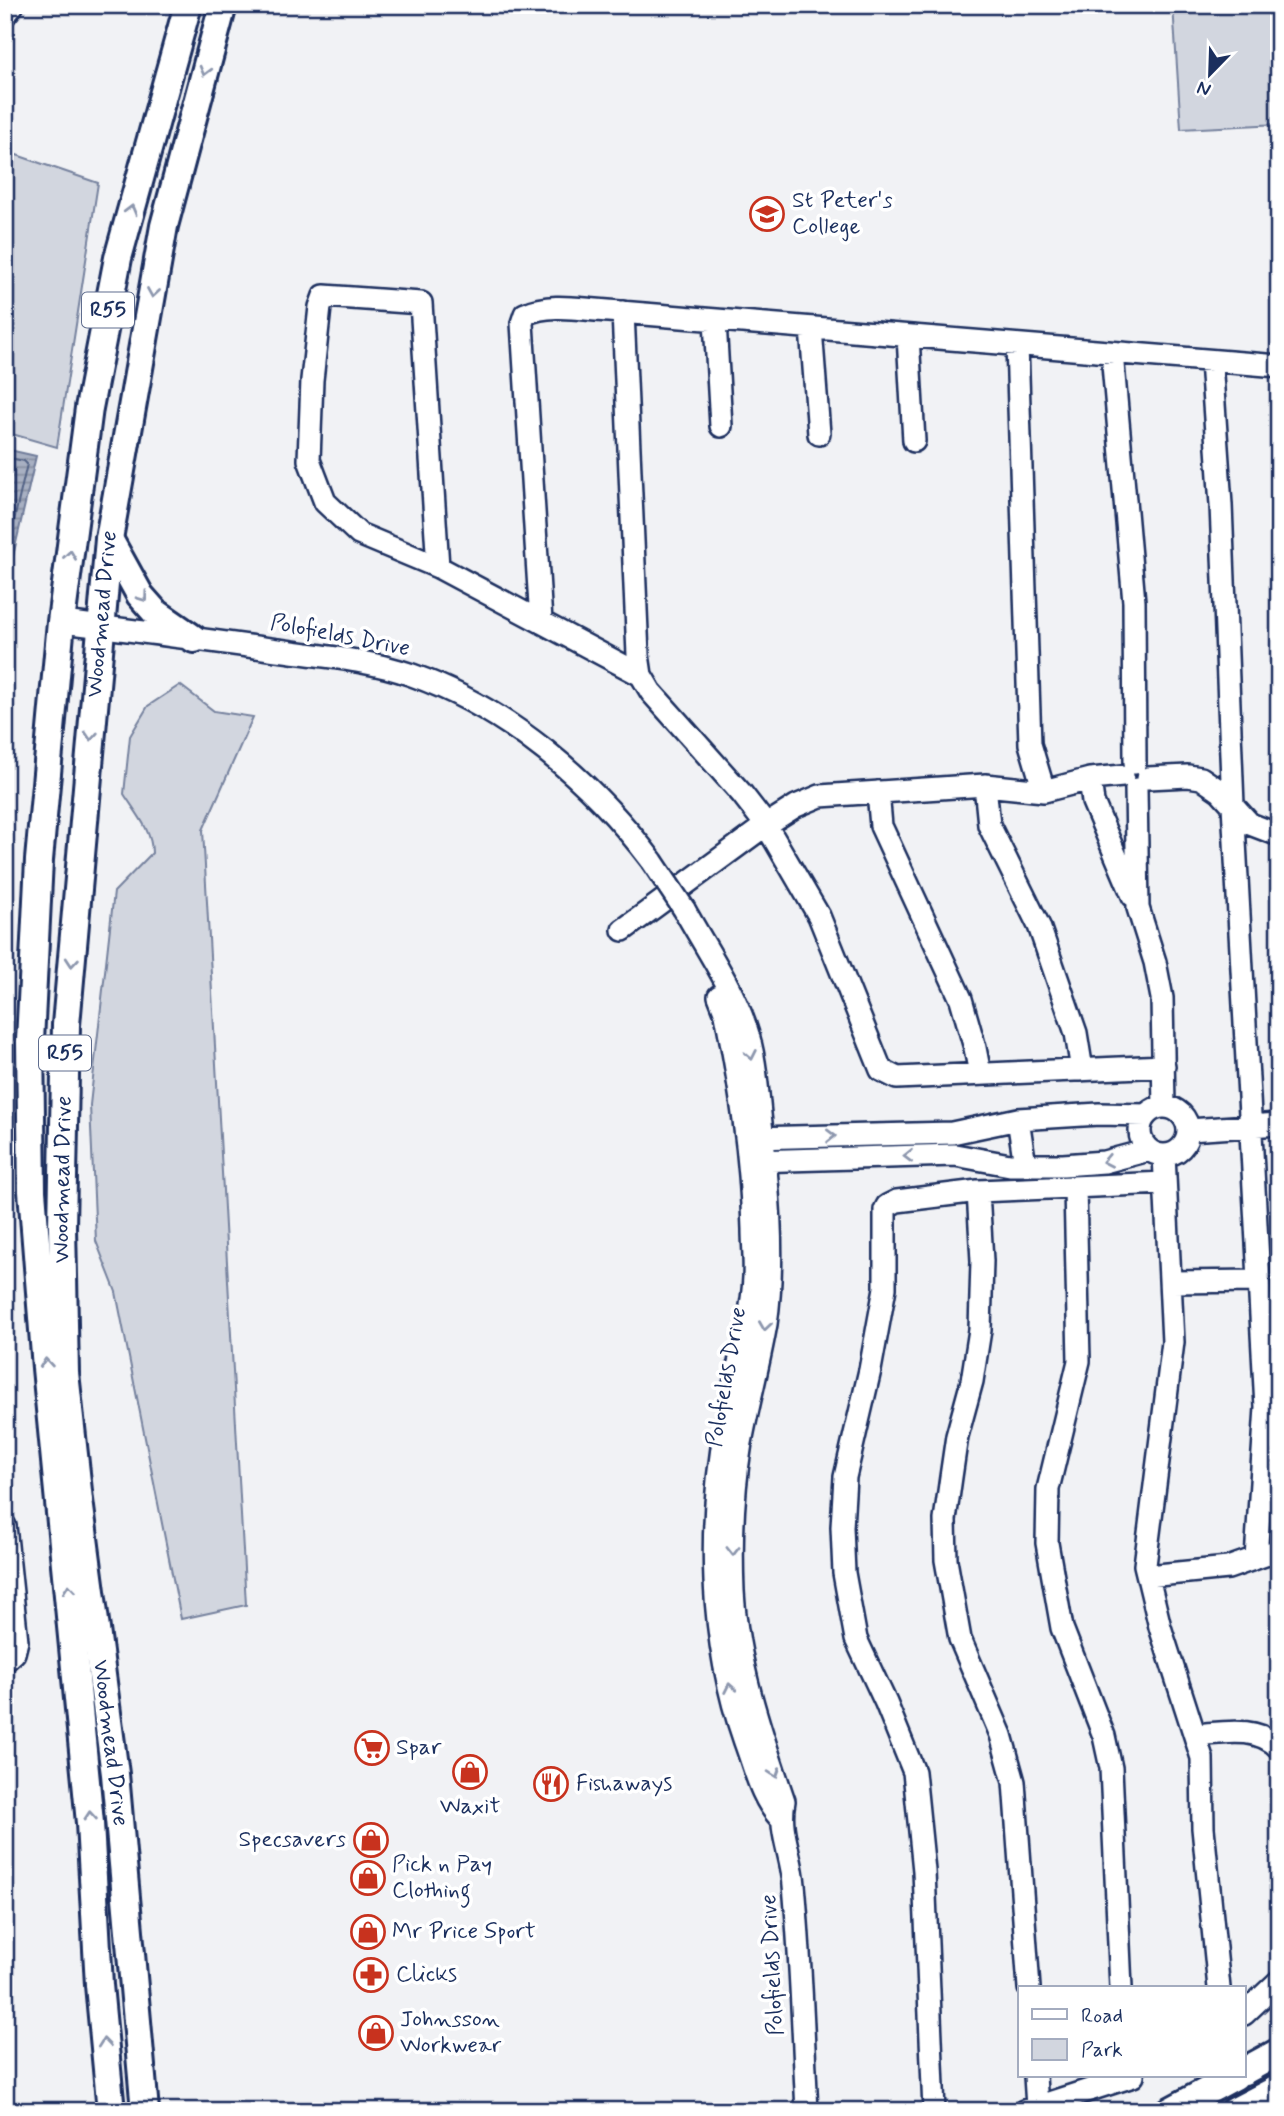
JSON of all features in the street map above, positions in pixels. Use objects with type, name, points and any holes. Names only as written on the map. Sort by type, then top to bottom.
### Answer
[{"type":"main road","name":"Woodmead Drive","points":[[111,2111],[99,1985],[90,1823],[46,1368],[32,1191],[30,1041],[39,860],[61,622],[89,408],[118,258],[188,5]]},
{"type":"main road","name":"Woodmead Drive","points":[[145,2111],[116,1787],[65,1373],[62,1227],[66,1025],[109,539],[164,226],[222,5]]},
{"type":"main road","points":[[109,539],[140,595],[155,612],[194,639]]},
{"type":"main road","points":[[1246,2070],[1279,2052]]},
{"type":"main road","points":[[1170,2111],[1231,2078]]},
{"type":"main road","points":[[1235,2111],[1279,2088]]},
{"type":"street","points":[[5,15],[13,5]]},
{"type":"street","points":[[439,567],[421,303],[324,296],[320,307],[312,380],[309,460],[325,502],[359,534],[439,567],[641,674]]},
{"type":"street","points":[[541,621],[522,323],[525,314],[533,310],[557,307],[1279,366]]},
{"type":"street","points":[[623,312],[641,674],[651,692],[742,794],[766,825],[819,916],[881,1070],[897,1078],[1164,1066]]},
{"type":"street","points":[[715,321],[721,426]]},
{"type":"street","points":[[811,328],[819,433]]},
{"type":"street","points":[[908,336],[914,441]]},
{"type":"street","points":[[1017,345],[1030,744],[1044,791]]},
{"type":"street","points":[[1112,352],[1134,602],[1138,908]]},
{"type":"street","points":[[1211,361],[1221,505],[1233,805],[1266,1407],[1256,1558]]},
{"type":"street","name":"Polofields Drive","points":[[61,622],[319,656],[411,675],[449,691],[491,713],[562,764],[625,825],[652,861],[719,965],[746,1027],[757,1082],[755,1138],[770,1256],[766,1322],[741,1444],[733,1526],[733,1592],[743,1669],[784,1801],[780,1818],[795,1890],[807,2111]]},
{"type":"street","points":[[623,930],[766,825],[809,799],[820,796],[985,785],[1044,791],[1090,779],[1188,776],[1201,778],[1220,791],[1250,824],[1279,835]]},
{"type":"street","points":[[1090,779],[1093,802],[1138,908],[1155,962],[1162,998],[1164,1066],[1155,1111],[1142,1122],[1141,1137],[1156,1153],[1165,1183],[1173,1342],[1146,1565],[1160,1627],[1202,1758],[1203,1828],[1219,1986]]},
{"type":"street","points":[[985,785],[989,825],[1039,926],[1076,1032],[1082,1070]]},
{"type":"street","points":[[878,792],[881,827],[961,999],[980,1074]]},
{"type":"street","points":[[755,1138],[952,1133],[1018,1119],[1176,1110],[1183,1115],[1189,1130],[1187,1139],[1178,1151],[1104,1162],[1010,1165],[956,1155],[758,1161]]},
{"type":"street","points":[[1018,1119],[1024,1165]]},
{"type":"street","points":[[1189,1130],[1279,1124]]},
{"type":"street","points":[[952,1133],[956,1155]]},
{"type":"street","points":[[934,2111],[924,1871],[914,1772],[856,1639],[844,1573],[842,1527],[845,1477],[870,1370],[885,1288],[885,1210],[897,1201],[978,1191],[1165,1183]]},
{"type":"street","points":[[1075,1188],[1079,1361],[1048,1489],[1047,1543],[1062,1628],[1104,1736],[1111,1768],[1121,1986]]},
{"type":"street","points":[[978,1191],[982,1261],[980,1330],[972,1381],[957,1436],[945,1520],[946,1560],[960,1639],[1001,1735],[1014,1782],[1029,1986]]},
{"type":"street","points":[[1172,1282],[1259,1280]]},
{"type":"street","points":[[5,1525],[17,1641],[14,1653],[5,1661]]},
{"type":"street","points":[[1148,1576],[1228,1568],[1279,1550]]},
{"type":"street","points":[[1195,1735],[1255,1734],[1271,1740],[1279,1748]]},
{"type":"street","points":[[1246,2012],[1279,1981]]},
{"type":"street","points":[[1035,2078],[1031,2109],[1125,2078]]},
{"type":"green space","points":[[1173,5],[1279,5],[1279,124],[1181,129]]},
{"type":"green space","points":[[5,151],[98,183],[57,447],[5,432]]},
{"type":"green space","points":[[180,685],[214,711],[253,717],[203,830],[246,1605],[181,1619],[116,1292],[96,1241],[90,1105],[114,892],[152,853],[146,829],[124,794],[130,736],[148,706]]},
{"type":"water","points":[[5,449],[36,456],[8,578],[5,578]]},
{"type":"place","name":"St Peter's College","points":[[767,214]]},
{"type":"place","name":"Spar","points":[[372,1748]]},
{"type":"place","name":"Waxit","points":[[470,1772]]},
{"type":"place","name":"Fishaways","points":[[551,1784]]},
{"type":"place","name":"Specsavers","points":[[371,1840]]},
{"type":"place","name":"Pick n Pay Clothing","points":[[368,1878]]},
{"type":"place","name":"Mr Price Sport","points":[[368,1932]]},
{"type":"place","name":"Clicks","points":[[371,1975]]},
{"type":"place","name":"Johnsson Workwear","points":[[376,2033]]}]
